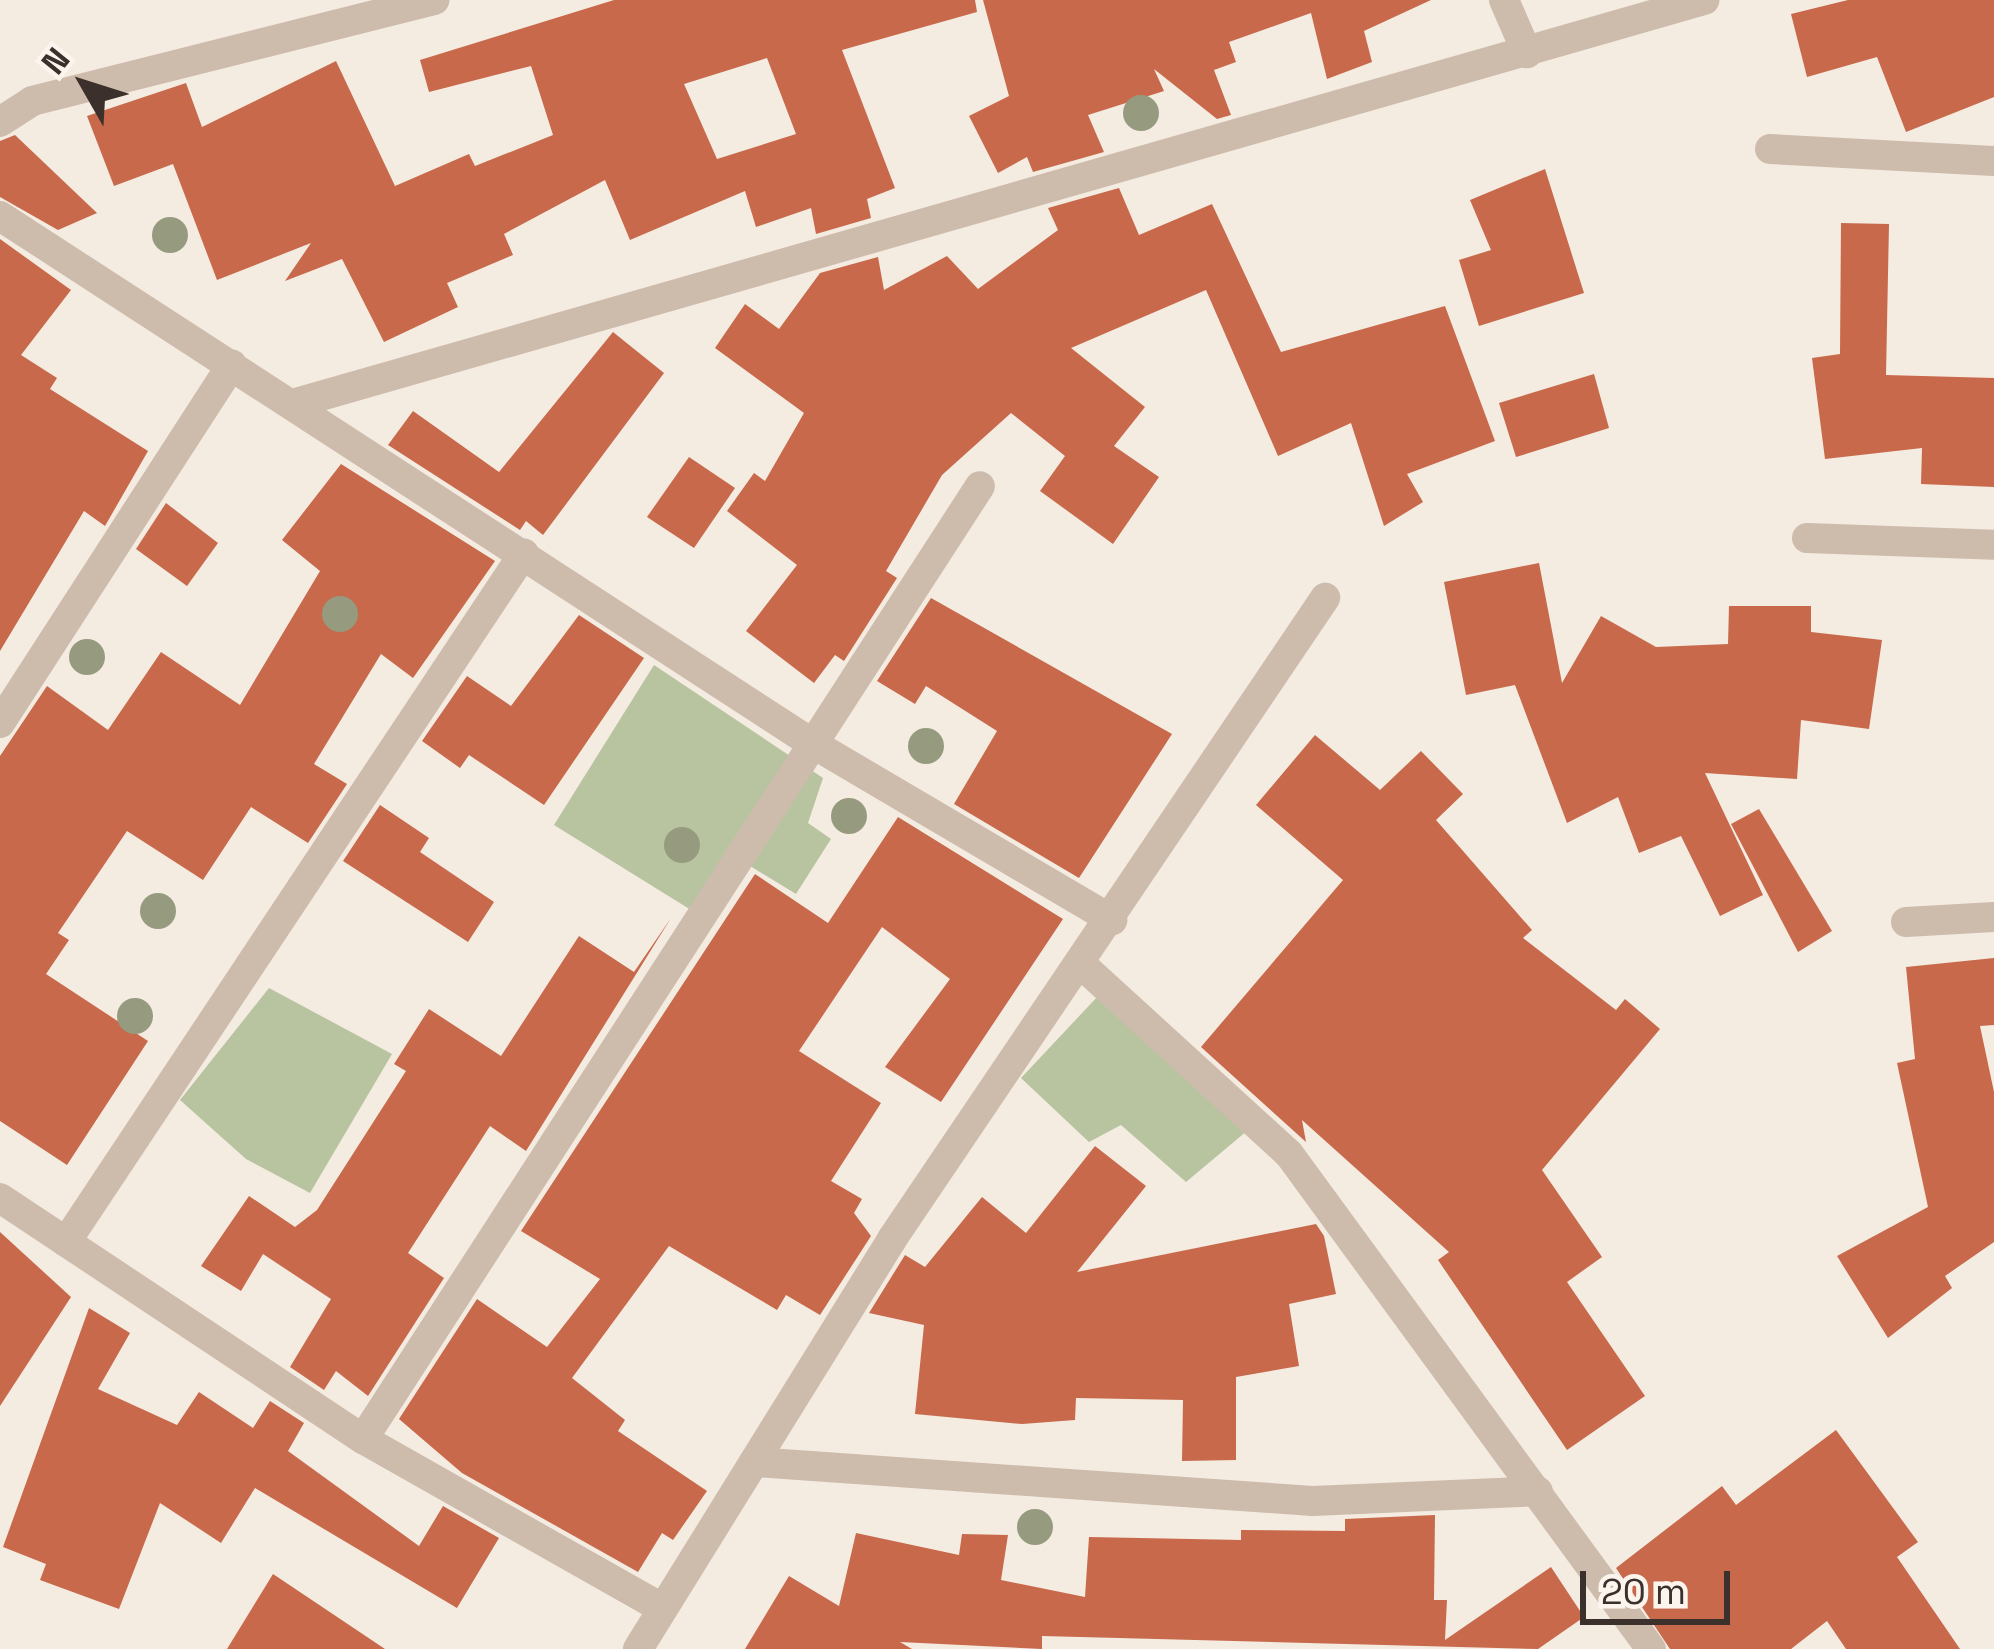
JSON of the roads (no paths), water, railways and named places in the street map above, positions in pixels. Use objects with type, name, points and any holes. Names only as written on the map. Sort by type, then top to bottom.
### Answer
[{"type":"street","points":[[0,122],[32,101],[435,0]]},
{"type":"street","points":[[1504,0],[1527,53]]},
{"type":"street","points":[[296,403],[1704,0]]},
{"type":"street","points":[[1770,149],[1994,161]]},
{"type":"street","points":[[0,216],[296,403],[810,742],[1112,920]]},
{"type":"street","points":[[0,723],[232,365]]},
{"type":"street","points":[[363,1439],[980,486]]},
{"type":"street","points":[[1807,538],[1994,545]]},
{"type":"street","points":[[66,1242],[524,553]]},
{"type":"street","points":[[638,1649],[754,1462],[1325,598]]},
{"type":"street","points":[[1906,922],[1994,916]]},
{"type":"street","points":[[1082,965],[1252,1111],[1651,1649]]},
{"type":"street","points":[[0,1198],[363,1439],[662,1608]]},
{"type":"street","points":[[754,1462],[1312,1501],[1538,1491]]}]
